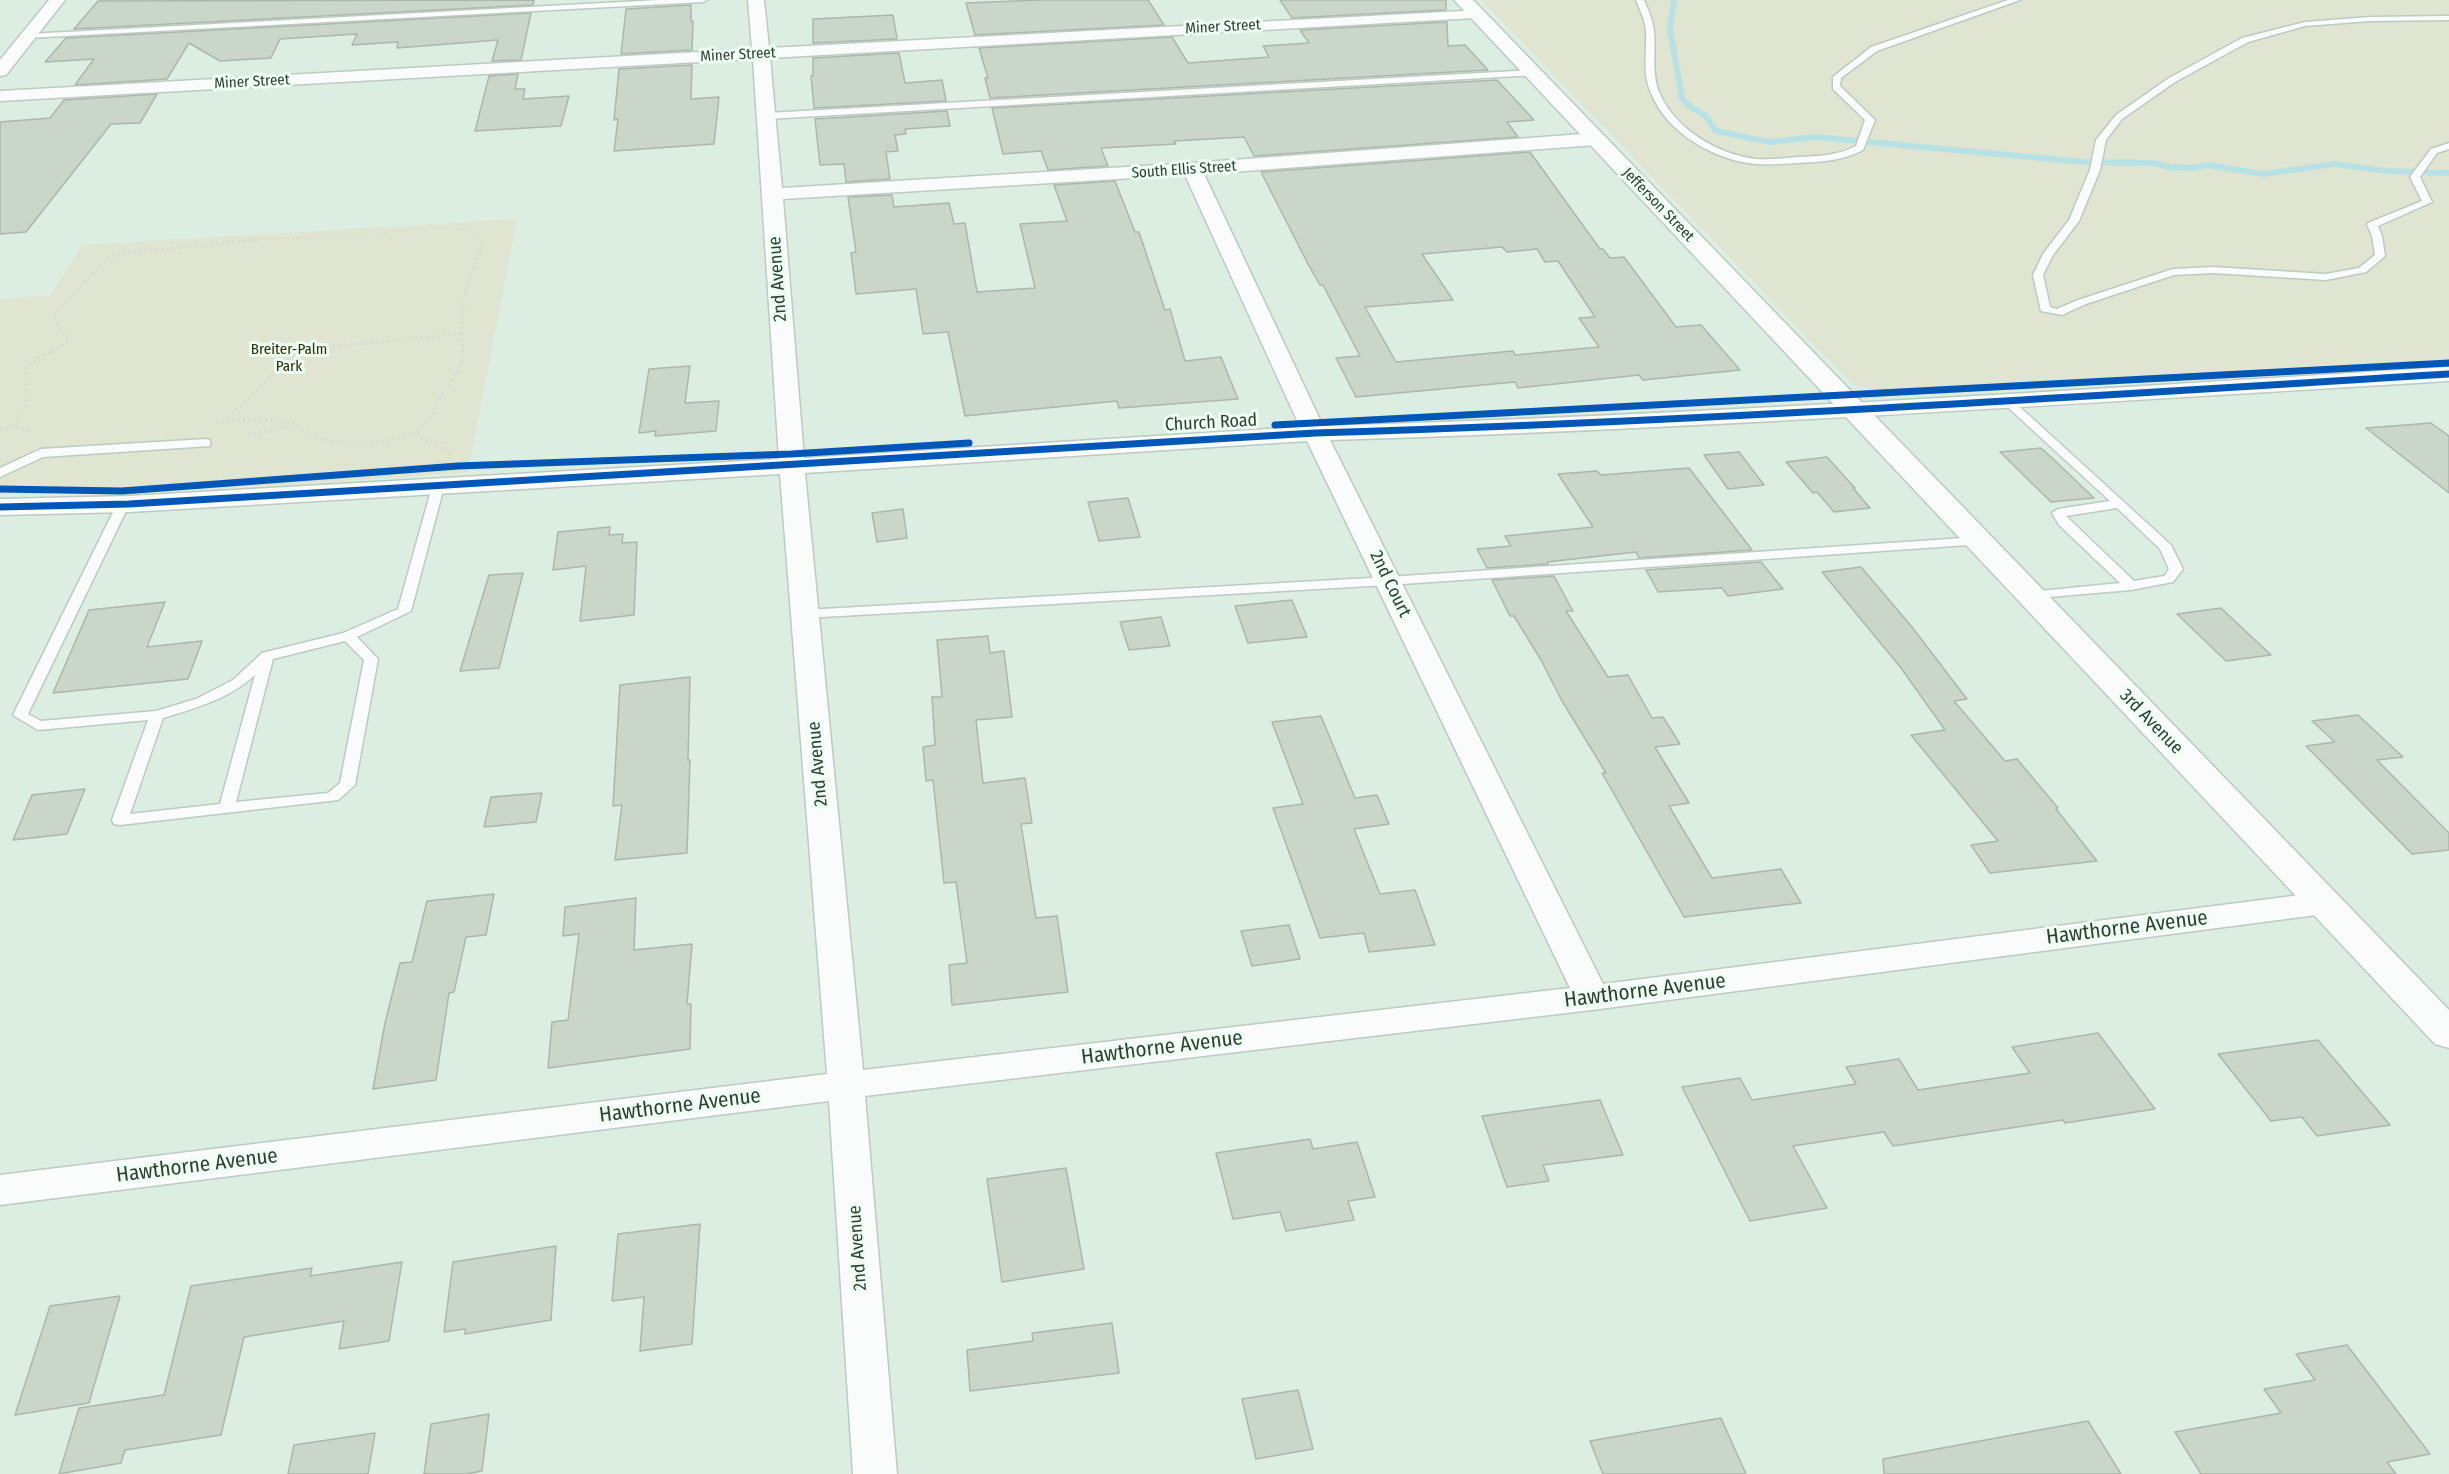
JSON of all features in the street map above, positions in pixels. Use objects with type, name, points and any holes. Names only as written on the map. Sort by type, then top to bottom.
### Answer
[{"type":"street","points":[[0,71],[57,0]]},
{"type":"street","name":"2nd Avenue","points":[[756,0],[767,116],[792,466],[846,1086],[875,1474]]},
{"type":"street","name":"Miner Street","points":[[0,96],[762,53],[1469,6]]},
{"type":"street","name":"Jefferson Street","points":[[1469,6],[1852,410]]},
{"type":"street","name":"South Ellis Street","points":[[773,194],[1192,169],[1596,139]]},
{"type":"street","name":"2nd Court","points":[[1192,169],[1315,433],[1592,998]]},
{"type":"street","name":"Church Road","points":[[0,507],[123,505],[792,466],[1036,448],[1315,433],[1489,428],[1852,410],[2448,374]]},
{"type":"street","name":"3rd Avenue","points":[[1852,410],[2449,1034]]},
{"type":"street","name":"Hawthorne Avenue","points":[[0,1190],[846,1086],[1592,998],[2324,903]]},
{"type":"lane","points":[[28,36],[703,0]]},
{"type":"lane","points":[[1640,0],[1650,28],[1648,76],[1661,106],[1684,130],[1713,148],[1745,160],[1825,159],[1848,155],[1860,148],[1870,120],[1836,87],[1837,77],[1874,49],[2016,0]]},
{"type":"lane","points":[[2449,18],[2370,19],[2305,24],[2245,40],[2172,80],[2119,117],[2101,140],[2097,163],[2074,220],[2048,254],[2038,275],[2045,309],[2058,313],[2082,302],[2173,272],[2213,270],[2326,278],[2362,270],[2380,256],[2377,236],[2372,225],[2427,202],[2418,172],[2434,151],[2449,146]]},
{"type":"lane","points":[[767,116],[1533,74]]},
{"type":"lane","points":[[2006,400],[2166,548],[2176,569],[2168,579],[2131,586],[2030,596]]},
{"type":"lane","points":[[0,473],[6,468],[41,453],[206,443]]},
{"type":"lane","points":[[123,505],[20,716],[38,726],[157,715],[201,702],[238,683],[267,657],[348,636],[404,611],[438,487]]},
{"type":"lane","points":[[2119,504],[2058,513],[2064,522],[2131,586]]},
{"type":"lane","points":[[805,614],[1388,581],[1978,541]]},
{"type":"lane","points":[[157,715],[120,820],[332,797],[347,785],[370,659],[348,636]]},
{"type":"lane","points":[[227,808],[267,657]]},
{"type":"path","points":[[15,428],[26,403],[28,388],[23,377],[26,368],[41,357],[57,351],[69,339],[55,321],[55,314],[106,259],[120,254],[268,238],[348,237],[433,229],[468,230],[477,234],[482,250],[467,284],[462,334],[465,344],[458,373],[442,394],[426,426],[410,433],[364,443],[316,438],[295,425],[267,421],[213,422]]},
{"type":"path","points":[[224,421],[293,355],[304,349],[462,334]]},
{"type":"path","points":[[249,435],[295,425]]},
{"type":"path","points":[[0,429],[15,428],[32,431]]},
{"type":"path","points":[[410,433],[444,449],[458,466]]},
{"type":"green space","points":[[1481,0],[2449,0],[2449,364],[1891,395],[1852,384]]},
{"type":"green space","name":"Breiter-Palm Park","points":[[517,219],[468,472],[285,485],[0,494],[0,299],[51,295],[82,245]]},
{"type":"building","points":[[534,0],[533,5],[74,29],[98,1]]},
{"type":"building","points":[[1148,0],[1164,25],[975,35],[966,3]]},
{"type":"building","points":[[1280,0],[1446,0],[1446,10],[1292,18]]},
{"type":"building","points":[[691,5],[692,50],[621,54],[626,9]]},
{"type":"building","points":[[531,13],[521,60],[492,61],[498,40],[397,48],[398,42],[352,45],[357,34],[280,39],[271,58],[220,61],[189,43],[167,79],[75,85],[94,59],[45,62],[66,38]]},
{"type":"building","points":[[893,15],[897,39],[813,43],[813,19]]},
{"type":"building","points":[[1447,22],[1448,46],[1465,45],[1488,70],[990,98],[985,78],[988,78],[979,48],[1172,37],[1188,63],[1269,57],[1263,46],[1309,43],[1300,30]]},
{"type":"building","points":[[899,53],[905,83],[942,80],[946,101],[814,108],[811,76],[813,76],[813,58]]},
{"type":"building","points":[[692,65],[691,99],[719,97],[714,144],[614,151],[618,119],[614,120],[619,69]]},
{"type":"building","points":[[518,74],[515,89],[525,89],[523,99],[569,96],[561,126],[475,131],[489,76]]},
{"type":"building","points":[[1497,80],[1534,120],[1507,122],[1518,137],[1254,156],[1244,137],[1174,141],[1176,144],[1101,148],[1108,166],[1048,170],[1041,151],[1003,154],[992,108]]},
{"type":"building","points":[[157,94],[140,123],[111,124],[26,232],[0,234],[0,122],[50,118],[64,100]]},
{"type":"building","points":[[947,111],[950,126],[905,129],[906,134],[895,135],[898,151],[886,152],[890,179],[846,182],[844,164],[820,165],[815,119]]},
{"type":"building","points":[[1530,152],[1600,249],[1603,249],[1610,258],[1624,257],[1676,327],[1701,325],[1740,370],[1643,380],[1639,375],[1518,388],[1515,382],[1356,397],[1336,358],[1360,356],[1323,285],[1320,285],[1308,264],[1261,172]],"holes":[[[1502,247],[1507,252],[1537,249],[1545,262],[1558,261],[1595,317],[1579,318],[1599,347],[1515,355],[1513,351],[1396,362],[1365,307],[1453,300],[1422,254]]]},
{"type":"building","points":[[1115,181],[1135,232],[1139,232],[1165,310],[1170,309],[1185,361],[1221,357],[1238,399],[1119,408],[1117,401],[965,416],[948,332],[923,334],[916,289],[856,294],[851,253],[856,252],[848,197],[892,195],[894,207],[949,203],[954,224],[965,223],[977,292],[1035,288],[1020,224],[1067,221],[1054,185]]},
{"type":"building","points":[[690,366],[685,403],[719,401],[716,431],[655,436],[656,431],[639,433],[649,369]]},
{"type":"building","points":[[2431,423],[2449,436],[2449,493],[2366,428]]},
{"type":"building","points":[[2041,448],[2094,498],[2051,502],[2000,452]]},
{"type":"building","points":[[1739,452],[1764,485],[1728,489],[1704,455]]},
{"type":"building","points":[[1827,457],[1870,508],[1834,512],[1817,492],[1813,493],[1786,462]]},
{"type":"building","points":[[1689,468],[1752,550],[1639,558],[1636,552],[1547,562],[1548,564],[1487,568],[1477,549],[1511,546],[1505,536],[1593,527],[1558,474],[1597,471],[1601,475]]},
{"type":"building","points":[[1128,498],[1140,537],[1099,541],[1088,502]]},
{"type":"building","points":[[903,509],[907,538],[877,542],[872,513]]},
{"type":"building","points":[[610,527],[609,535],[623,534],[622,543],[637,542],[634,615],[580,621],[586,566],[553,570],[558,532]]},
{"type":"building","points":[[1761,562],[1783,589],[1728,596],[1722,588],[1658,592],[1646,570]]},
{"type":"building","points":[[1861,567],[1912,627],[1967,699],[1954,701],[2005,761],[2017,759],[2058,808],[2056,809],[2097,861],[1990,873],[1971,845],[1998,841],[1911,735],[1945,730],[1901,668],[1822,572]]},
{"type":"building","points":[[523,573],[499,668],[460,671],[489,575]]},
{"type":"building","points":[[1554,576],[1573,611],[1566,611],[1608,677],[1628,675],[1652,718],[1663,717],[1680,744],[1655,747],[1689,803],[1669,806],[1712,878],[1781,869],[1801,903],[1684,917],[1602,773],[1606,773],[1562,701],[1541,660],[1514,616],[1510,616],[1492,580]]},
{"type":"building","points":[[1292,600],[1307,637],[1248,643],[1235,606]]},
{"type":"building","points":[[165,602],[147,647],[202,641],[188,679],[53,693],[89,610]]},
{"type":"building","points":[[2221,608],[2271,655],[2226,661],[2177,614]]},
{"type":"building","points":[[1161,617],[1170,646],[1129,650],[1120,622]]},
{"type":"building","points":[[988,636],[990,653],[1004,651],[1012,717],[976,720],[983,783],[1025,778],[1032,823],[1021,824],[1036,918],[1057,916],[1068,992],[952,1005],[949,965],[967,963],[956,882],[944,883],[933,780],[926,781],[923,747],[935,745],[932,697],[942,697],[937,640]]},
{"type":"building","points":[[690,677],[687,853],[615,860],[622,805],[613,806],[620,685]]},
{"type":"building","points":[[2358,715],[2403,757],[2377,760],[2449,833],[2449,850],[2412,854],[2306,746],[2335,742],[2312,721]]},
{"type":"building","points":[[1321,716],[1355,798],[1377,795],[1389,824],[1354,829],[1380,894],[1415,890],[1435,945],[1369,952],[1364,933],[1320,938],[1273,808],[1303,804],[1272,722]]},
{"type":"building","points":[[85,789],[67,834],[13,840],[32,795]]},
{"type":"building","points":[[542,793],[536,822],[484,827],[491,797]]},
{"type":"building","points":[[494,894],[486,935],[466,937],[454,992],[449,993],[436,1080],[373,1089],[385,1023],[400,963],[412,962],[427,901]]},
{"type":"building","points":[[636,898],[634,950],[692,944],[687,1004],[691,1004],[690,1049],[548,1068],[552,1022],[568,1020],[579,934],[563,936],[565,907]]},
{"type":"building","points":[[1289,925],[1300,959],[1252,966],[1241,931]]},
{"type":"building","points":[[2098,1033],[2155,1109],[2065,1123],[2063,1120],[1893,1146],[1884,1132],[1793,1146],[1827,1208],[1750,1221],[1682,1087],[1740,1078],[1752,1100],[1856,1084],[1846,1067],[1899,1059],[1918,1090],[2030,1073],[2012,1047]]},
{"type":"building","points":[[2318,1040],[2390,1125],[2317,1136],[2302,1117],[2271,1121],[2218,1054]]},
{"type":"building","points":[[1600,1100],[1623,1155],[1543,1165],[1549,1181],[1507,1187],[1482,1116]]},
{"type":"building","points":[[1310,1139],[1313,1149],[1357,1142],[1375,1197],[1348,1201],[1354,1220],[1286,1231],[1280,1212],[1233,1219],[1216,1153]]},
{"type":"building","points":[[1066,1168],[1084,1269],[1002,1282],[987,1179]]},
{"type":"building","points":[[700,1224],[692,1344],[640,1351],[644,1297],[612,1301],[618,1234]]},
{"type":"building","points":[[556,1246],[551,1320],[465,1334],[465,1329],[444,1332],[453,1262]]},
{"type":"building","points":[[402,1262],[389,1341],[339,1349],[344,1321],[244,1337],[221,1435],[125,1450],[121,1463],[59,1474],[79,1408],[164,1395],[191,1286],[312,1268],[310,1276]]},
{"type":"building","points":[[120,1296],[89,1403],[15,1415],[50,1306]]},
{"type":"building","points":[[1112,1323],[1119,1373],[970,1391],[967,1350],[1033,1341],[1032,1333]]},
{"type":"building","points":[[2347,1345],[2430,1454],[2387,1462],[2396,1474],[2201,1474],[2175,1432],[2281,1413],[2264,1389],[2315,1380],[2296,1354]]},
{"type":"building","points":[[1298,1390],[1313,1449],[1256,1459],[1242,1399]]},
{"type":"building","points":[[489,1414],[482,1471],[466,1474],[424,1474],[431,1424]]},
{"type":"building","points":[[1721,1418],[1746,1474],[1603,1474],[1590,1441]]},
{"type":"building","points":[[2088,1421],[2121,1474],[1884,1474],[1883,1459]]},
{"type":"building","points":[[375,1433],[368,1474],[288,1474],[294,1445]]},
{"type":"waterway","points":[[1674,0],[1670,29],[1682,98],[1689,106],[1705,115],[1716,131],[1769,142],[1816,137],[2083,162],[2153,163],[2169,167],[2194,168],[2208,165],[2263,174],[2334,164],[2388,171],[2449,173]]},
{"type":"cycle path","points":[[1275,425],[2449,363]]},
{"type":"cycle path","points":[[0,507],[129,504],[1315,433],[1489,428],[1852,410],[2449,374]]},
{"type":"cycle path","points":[[0,489],[122,491],[458,466],[791,454],[969,443]]}]
